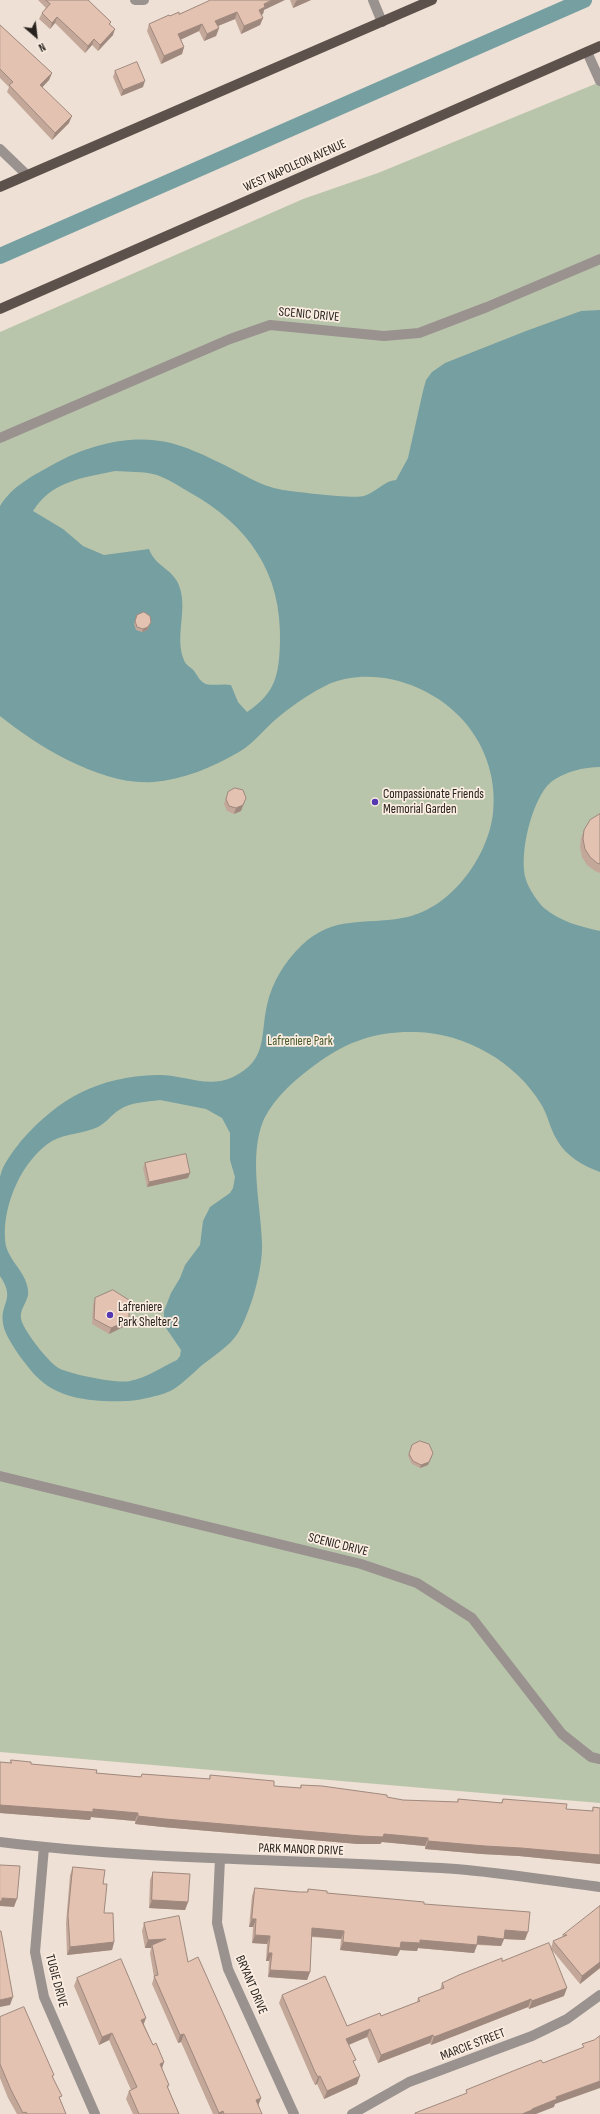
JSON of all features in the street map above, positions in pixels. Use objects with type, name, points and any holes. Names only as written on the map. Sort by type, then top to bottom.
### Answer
[{"type":"main road","points":[[0,187],[432,0]]},
{"type":"main road","name":"WEST NAPOLEON AVENUE","points":[[0,309],[600,46]]},
{"type":"street","points":[[135,0],[144,0]]},
{"type":"street","points":[[374,0],[382,22]]},
{"type":"street","points":[[587,52],[600,81]]},
{"type":"street","points":[[0,149],[27,175]]},
{"type":"street","name":"SCENIC DRIVE","points":[[0,438],[230,339],[270,325],[384,336],[419,333],[487,307],[600,259]]},
{"type":"street","name":"SCENIC DRIVE","points":[[0,1476],[361,1564],[417,1583],[472,1618],[562,1734],[591,1757],[600,1759]]},
{"type":"street","name":"PARK MANOR DRIVE","points":[[0,1842],[44,1847],[220,1859],[457,1869],[600,1887]]},
{"type":"street","name":"TUGIE DRIVE","points":[[44,1847],[35,1945],[38,1971],[44,1997],[51,2015],[95,2114]]},
{"type":"street","name":"BRYANT DRIVE","points":[[220,1859],[217,1923],[228,1968],[294,2114]]},
{"type":"street","name":"MARCIE STREET","points":[[352,2114],[409,2082],[539,2033],[567,2019],[600,1995]]},
{"type":"green space","name":"Lafreniere Park","points":[[600,82],[600,1803],[0,1752],[0,332],[303,199],[378,173]]},
{"type":"water","points":[[600,310],[600,767],[581,769],[568,773],[556,778],[544,790],[538,801],[528,828],[525,843],[524,870],[529,887],[544,908],[550,913],[564,920],[600,931],[600,1172],[587,1167],[565,1151],[555,1136],[541,1104],[530,1089],[518,1075],[488,1053],[453,1038],[434,1034],[402,1032],[365,1038],[331,1054],[311,1068],[281,1095],[264,1119],[259,1133],[256,1164],[262,1253],[252,1302],[243,1324],[235,1338],[177,1387],[158,1395],[131,1401],[103,1401],[78,1398],[56,1391],[37,1377],[17,1352],[4,1329],[3,1316],[7,1291],[0,1276],[0,1177],[3,1168],[12,1153],[21,1141],[50,1112],[82,1092],[98,1085],[116,1080],[157,1075],[167,1075],[214,1082],[233,1077],[244,1070],[252,1063],[257,1055],[272,988],[280,972],[296,951],[314,936],[326,929],[350,923],[402,918],[419,913],[435,905],[450,894],[463,880],[483,847],[490,830],[494,800],[491,773],[482,748],[468,726],[459,716],[446,704],[415,687],[398,681],[381,678],[363,677],[346,679],[329,684],[298,702],[276,719],[250,744],[239,752],[208,768],[175,779],[153,782],[134,782],[113,778],[93,771],[52,752],[15,728],[0,716],[0,506],[17,487],[39,472],[67,457],[96,446],[126,440],[141,439],[171,443],[188,449],[257,482],[274,488],[325,495],[349,497],[364,496],[388,482],[396,480],[408,458],[426,380],[432,372],[445,363],[581,311]],"holes":[[[115,471],[141,472],[157,475],[210,505],[244,536],[257,553],[268,572],[275,594],[279,617],[280,642],[277,673],[270,690],[264,698],[247,712],[238,702],[231,685],[209,685],[204,683],[185,662],[180,644],[182,609],[181,592],[175,578],[156,561],[149,549],[104,555],[83,546],[63,529],[33,511],[49,493],[69,482]],[[160,1100],[206,1109],[222,1118],[230,1133],[230,1160],[235,1177],[233,1188],[230,1193],[210,1207],[203,1221],[200,1245],[185,1265],[164,1311],[164,1325],[181,1350],[180,1356],[177,1360],[154,1372],[124,1382],[104,1380],[62,1370],[52,1363],[42,1351],[26,1330],[21,1319],[28,1290],[24,1276],[8,1252],[6,1245],[5,1225],[11,1197],[23,1171],[41,1149],[52,1141],[63,1136],[98,1127],[116,1112],[128,1105]]]},
{"type":"building","points":[[46,0],[88,0],[111,22],[109,24],[115,29],[100,45],[94,39],[88,46],[57,17],[52,23],[42,13],[50,4]]},
{"type":"building","points":[[211,0],[272,0],[264,4],[265,7],[259,10],[263,18],[244,26],[237,12],[215,21],[219,28],[207,34],[202,24],[178,34],[184,47],[164,56],[149,24],[169,15],[170,16],[179,12],[179,14]]},
{"type":"building","points":[[0,25],[52,73],[40,85],[72,116],[55,133],[9,85],[13,82],[0,69]]},
{"type":"building","points":[[137,62],[145,81],[123,90],[115,71]]},
{"type":"building","points":[[144,612],[150,616],[151,622],[148,627],[143,629],[137,627],[135,621],[137,615]]},
{"type":"building","points":[[235,788],[243,790],[246,798],[243,805],[236,808],[229,806],[226,799],[228,792]]},
{"type":"building","points":[[600,814],[600,864],[590,857],[585,849],[583,839],[584,830],[590,820]]},
{"type":"building","points":[[186,1154],[190,1173],[149,1182],[145,1163]]},
{"type":"building","name":"Lafreniere Park Shelter 2","points":[[113,1290],[129,1300],[129,1320],[111,1328],[94,1319],[95,1298]]},
{"type":"building","points":[[420,1441],[429,1444],[433,1453],[429,1462],[421,1465],[413,1461],[409,1454],[412,1445]]},
{"type":"building","points":[[11,1760],[31,1762],[31,1764],[97,1770],[96,1773],[141,1777],[142,1774],[210,1779],[210,1775],[274,1781],[274,1786],[301,1788],[301,1785],[322,1786],[387,1795],[387,1797],[403,1800],[458,1802],[458,1799],[502,1803],[503,1799],[567,1804],[566,1809],[593,1811],[593,1807],[600,1808],[600,1855],[428,1841],[428,1838],[384,1834],[383,1837],[361,1836],[165,1819],[138,1816],[138,1813],[93,1809],[93,1812],[0,1805],[0,1762],[11,1763]]},
{"type":"building","points":[[0,1865],[20,1866],[17,1899],[2,1898],[2,1901],[0,1901]]},
{"type":"building","points":[[73,1867],[105,1870],[103,1884],[107,1884],[104,1913],[113,1913],[114,1942],[70,1947],[68,1915]]},
{"type":"building","points":[[153,1872],[190,1874],[188,1902],[152,1900]]},
{"type":"building","points":[[255,1888],[299,1892],[308,1892],[308,1889],[327,1891],[327,1893],[424,1902],[424,1904],[530,1912],[528,1932],[505,1930],[504,1939],[478,1936],[477,1945],[420,1940],[420,1943],[401,1942],[400,1948],[343,1942],[344,1931],[312,1928],[310,1972],[270,1970],[272,1953],[268,1953],[270,1936],[255,1935],[256,1919],[252,1919]]},
{"type":"building","points":[[600,1906],[600,1962],[582,1976],[553,1941],[567,1935],[563,1935]]},
{"type":"building","points":[[179,1916],[188,1962],[198,1957],[261,2098],[256,2100],[262,2114],[224,2114],[223,2111],[219,2113],[184,2034],[180,2035],[154,1976],[158,1975],[152,1945],[166,1939],[148,1940],[144,1923]]},
{"type":"building","points":[[0,1931],[13,1997],[0,2000]]},
{"type":"building","points":[[549,1943],[567,1988],[532,2001],[531,1999],[434,2037],[433,2035],[381,2055],[370,2029],[346,2039],[356,2060],[353,2061],[360,2076],[327,2091],[320,2076],[318,2077],[315,2072],[282,1995],[325,1976],[347,2026],[380,2013],[381,2016],[420,2001],[418,1998],[444,1988],[442,1983],[459,1975],[502,1958],[502,1961]]},
{"type":"building","points":[[121,1959],[146,2018],[141,2020],[153,2045],[156,2043],[164,2062],[160,2064],[169,2085],[167,2086],[179,2114],[139,2114],[129,2091],[137,2087],[112,2033],[102,2037],[77,1978]]},
{"type":"building","points":[[24,2007],[54,2075],[52,2076],[62,2096],[59,2097],[66,2114],[23,2113],[0,2064],[0,2017]]},
{"type":"building","points":[[600,2036],[600,2081],[556,2097],[557,2099],[532,2110],[522,2114],[415,2114],[467,2093],[466,2090],[513,2071],[541,2060],[543,2063],[584,2047],[582,2044],[594,2040]]},
{"type":"waterway","points":[[0,256],[584,0]]},
{"type":"place","name":"Compassionate Friends Memorial Garden","points":[[375,802]]},
{"type":"place","name":"Lafreniere Park Shelter 2","points":[[110,1315]]}]
